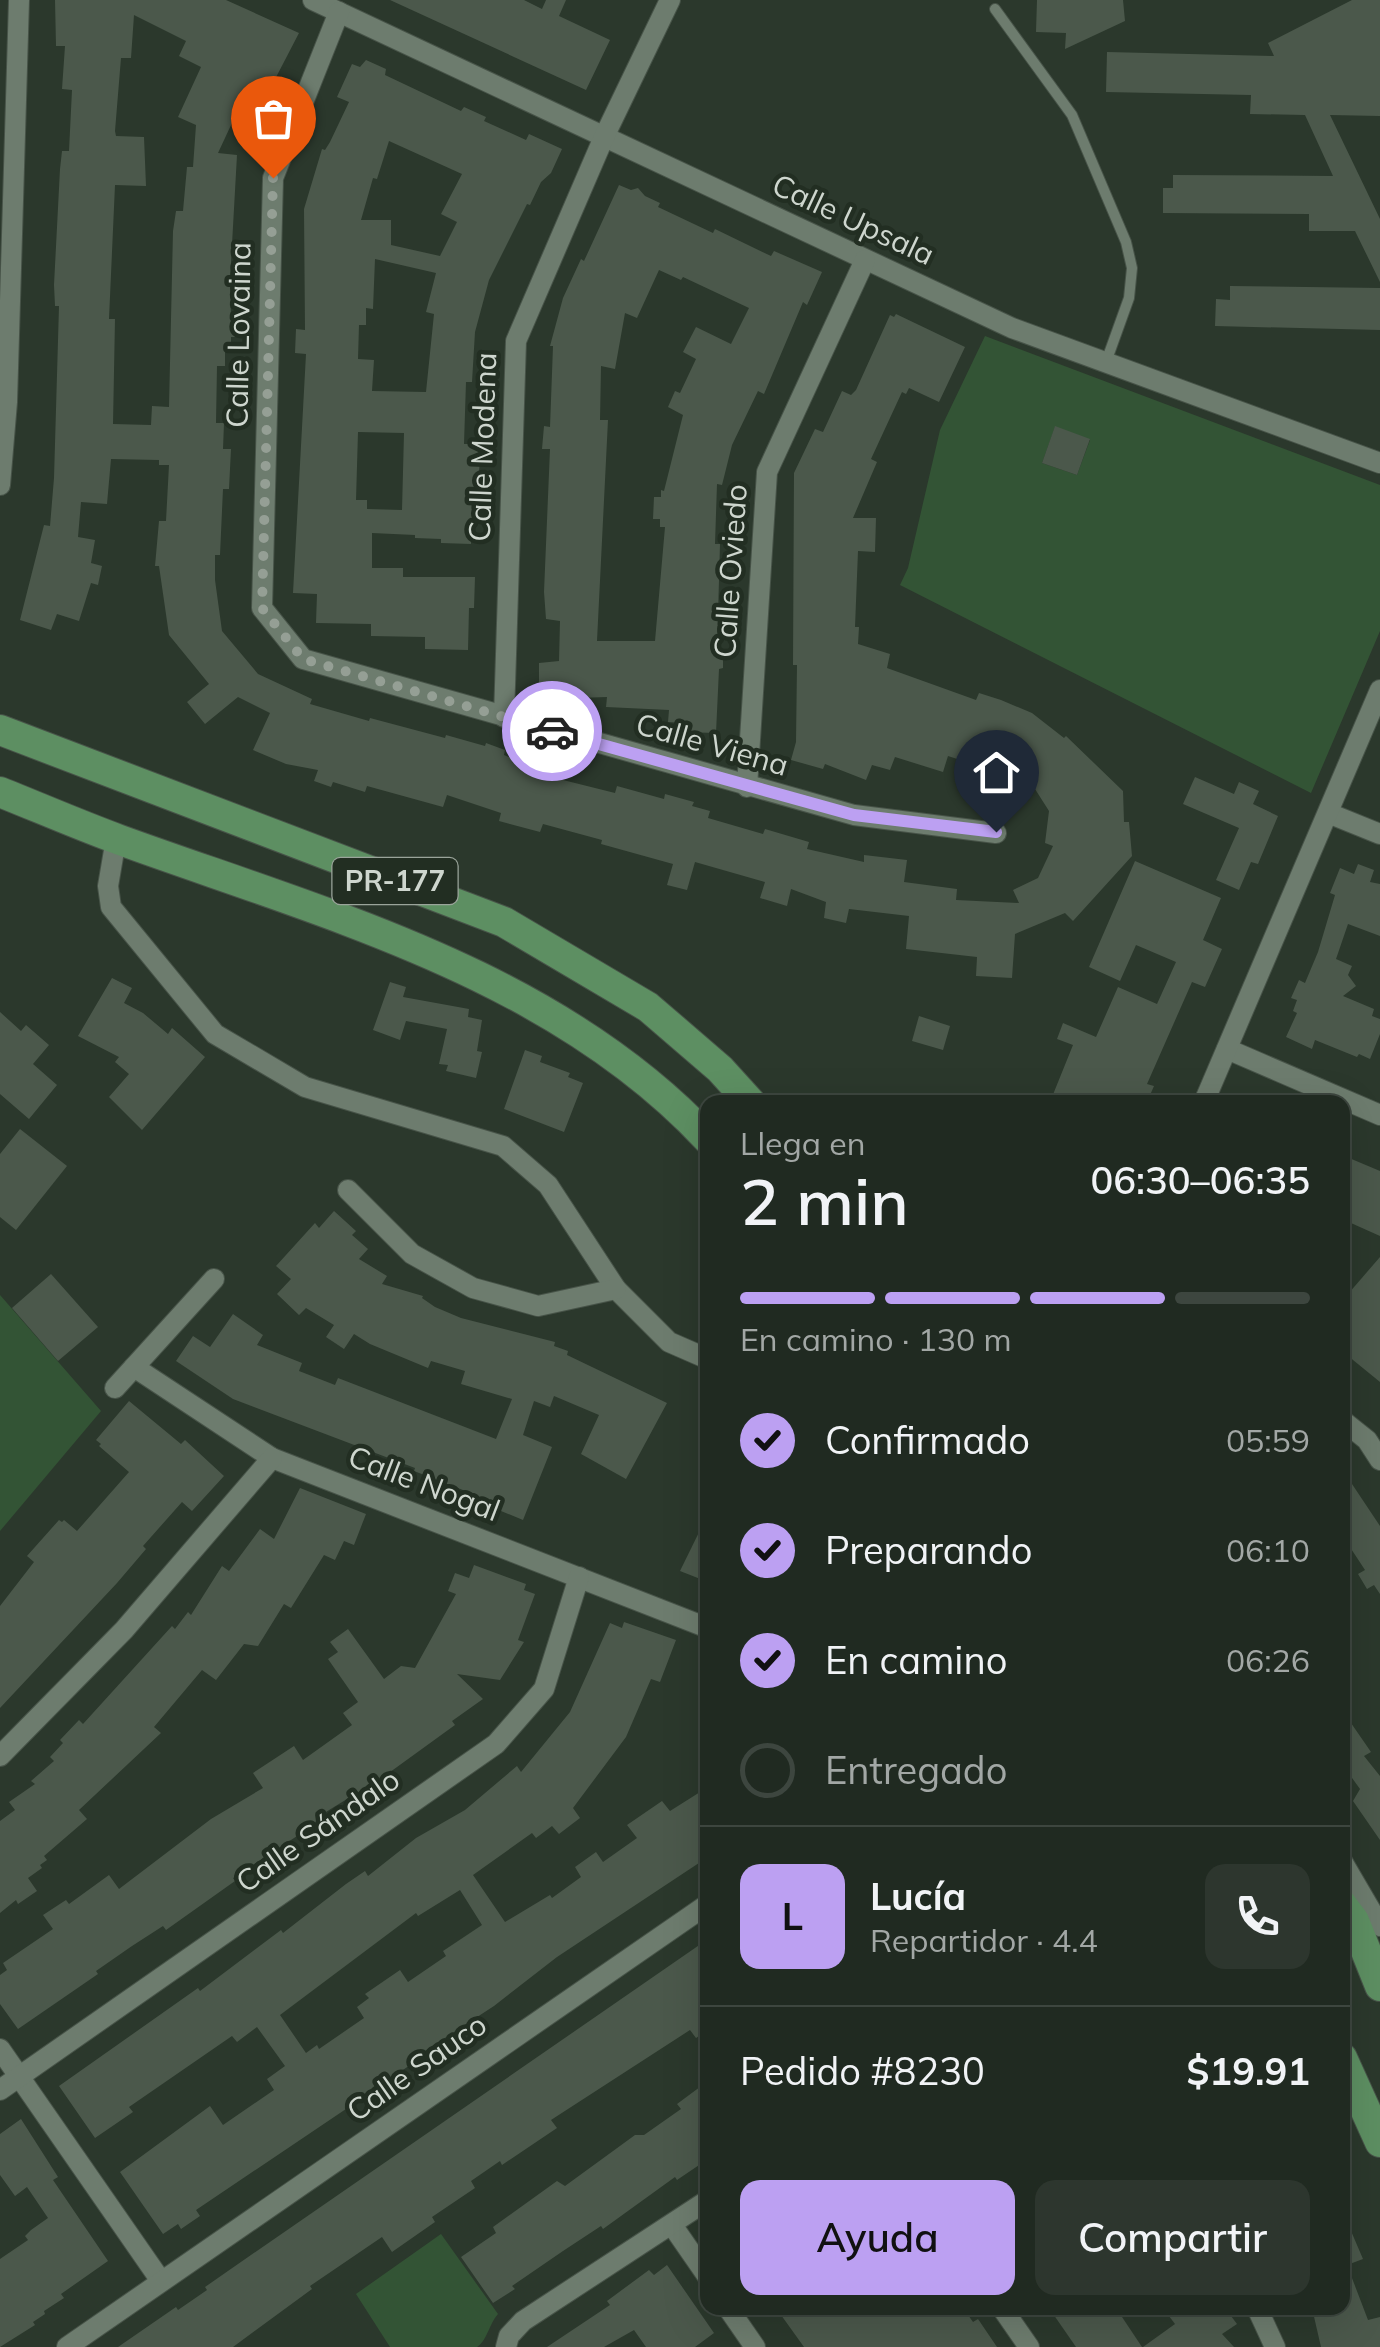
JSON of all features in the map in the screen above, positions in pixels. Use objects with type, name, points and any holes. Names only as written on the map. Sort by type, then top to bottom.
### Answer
[{"type":"main road","name":"PR-177","points":[[0,730],[504,922],[648,1007],[720,1069],[744,1095]]},
{"type":"main road","name":"PR-177","points":[[0,792],[116,839],[380,932],[449,963],[551,1017],[621,1064],[700,1130]]},
{"type":"main road","points":[[1350,1916],[1380,1986]]},
{"type":"main road","points":[[1350,2076],[1380,2142]]},
{"type":"street","points":[[0,485],[8,134],[19,0]]},
{"type":"street","name":"Calle Upsala","points":[[313,0],[1012,328],[1380,463]]},
{"type":"street","name":"Calle Modena","points":[[504,717],[516,341],[604,137],[670,0]]},
{"type":"street","name":"Calle Lovaina","points":[[264,611],[273,178],[339,12]]},
{"type":"street","name":"Calle Oviedo","points":[[747,786],[767,472],[865,260]]},
{"type":"street","name":"Calle Viena","points":[[264,611],[303,659],[854,815],[996,832]]},
{"type":"street","points":[[1207,1095],[1380,690]]},
{"type":"street","points":[[1328,813],[1380,834]]},
{"type":"street","points":[[116,839],[108,886],[110,907],[215,1034],[304,1087],[502,1146],[548,1185],[616,1289],[669,1342],[700,1356]]},
{"type":"street","points":[[1227,1049],[1334,1095]]},
{"type":"street","points":[[1350,1102],[1380,1115]]},
{"type":"street","points":[[348,1190],[412,1254],[473,1288],[538,1306],[616,1289]]},
{"type":"street","points":[[115,1388],[214,1279]]},
{"type":"street","name":"Calle Nogal","points":[[134,1367],[272,1458],[700,1625]]},
{"type":"street","points":[[1350,1426],[1367,1440],[1380,1460]]},
{"type":"street","points":[[0,1756],[124,1630],[272,1458]]},
{"type":"street","name":"Calle Sándalo","points":[[0,2090],[496,1744],[544,1689],[579,1577]]},
{"type":"street","points":[[1350,1875],[1380,1926]]},
{"type":"street","name":"Calle Sauco","points":[[67,2347],[700,1910]]},
{"type":"street","points":[[0,2049],[162,2281]]},
{"type":"street","points":[[506,2347],[509,2336],[522,2320],[700,2206]]},
{"type":"street","points":[[672,2225],[700,2265]]},
{"type":"street","points":[[733,2315],[755,2347]]},
{"type":"street","points":[[1007,2315],[1030,2347]]},
{"type":"street","points":[[1260,2315],[1275,2347]]},
{"type":"lane","points":[[995,9],[1072,115],[1126,242],[1132,268],[1129,298],[1106,362]]},
{"type":"green space","points":[[985,336],[1380,485],[1380,631],[1311,793],[900,585],[908,568],[940,430]],"holes":[[[1055,427],[1090,440],[1077,475],[1042,463]]]},
{"type":"green space","points":[[0,1295],[101,1411],[0,1531]]},
{"type":"green space","points":[[441,2234],[498,2314],[477,2347],[390,2347],[356,2294]]},
{"type":"building","points":[[55,0],[226,0],[299,33],[272,85],[265,82],[256,100],[245,95],[218,153],[237,155],[230,280],[231,318],[239,318],[238,337],[231,337],[231,350],[225,350],[225,366],[217,366],[216,423],[224,423],[223,449],[231,449],[229,489],[223,489],[215,580],[222,631],[258,674],[312,699],[310,704],[445,738],[446,735],[485,746],[486,743],[505,750],[504,755],[511,758],[544,767],[546,759],[563,763],[559,779],[615,793],[617,786],[664,799],[665,794],[694,802],[692,806],[710,811],[708,818],[809,842],[807,849],[864,862],[864,855],[907,860],[904,882],[957,889],[956,900],[1019,903],[1013,890],[1038,878],[1053,846],[1045,843],[1049,811],[1035,789],[1000,764],[997,772],[948,756],[943,772],[895,757],[890,770],[872,765],[866,780],[825,764],[823,769],[791,760],[796,742],[797,665],[793,665],[794,473],[815,429],[823,432],[842,391],[851,395],[856,390],[890,315],[896,314],[965,347],[939,402],[909,388],[906,394],[902,392],[871,459],[877,462],[853,518],[876,518],[875,552],[858,551],[858,644],[890,654],[887,668],[976,700],[979,693],[1001,700],[1032,713],[1066,736],[1123,791],[1124,822],[1129,822],[1132,856],[1073,921],[1065,913],[1015,934],[1012,978],[976,976],[977,957],[906,949],[909,916],[849,909],[846,923],[824,918],[826,902],[791,889],[787,906],[760,898],[765,882],[695,862],[687,890],[667,885],[673,864],[601,844],[602,840],[543,824],[540,832],[499,821],[501,813],[447,795],[443,807],[367,786],[365,792],[333,782],[331,787],[314,781],[318,770],[286,764],[253,750],[270,713],[238,697],[205,724],[187,702],[209,684],[169,635],[159,566],[155,566],[159,521],[166,521],[169,465],[159,465],[159,460],[111,459],[107,504],[81,502],[78,537],[95,540],[91,563],[102,566],[98,585],[91,583],[79,621],[57,614],[51,630],[20,620],[44,525],[50,526],[54,478],[59,306],[55,306],[54,285],[60,169],[62,151],[69,151],[72,90],[62,89],[65,46],[56,46]],"holes":[[[134,15],[186,41],[179,56],[201,67],[178,117],[196,125],[193,167],[187,167],[183,211],[176,211],[173,231],[169,407],[152,406],[151,425],[113,424],[115,319],[109,319],[115,185],[146,186],[144,137],[116,136],[115,131],[121,58],[131,58]]]},
{"type":"building","points":[[390,0],[524,0],[542,9],[546,0],[566,0],[559,16],[610,40],[586,90]]},
{"type":"building","points":[[1037,0],[1123,0],[1125,21],[1065,49],[1066,33],[1036,32]]},
{"type":"building","points":[[1352,0],[1380,0],[1380,116],[1330,115],[1380,219],[1380,282],[1355,231],[1309,231],[1309,214],[1163,213],[1163,188],[1173,188],[1173,175],[1333,176],[1305,115],[1250,114],[1251,95],[1106,92],[1107,52],[1274,56],[1268,43]]},
{"type":"building","points":[[366,60],[386,69],[385,75],[461,111],[464,107],[526,140],[529,134],[562,149],[551,173],[527,204],[489,280],[475,332],[472,382],[466,382],[464,444],[478,444],[480,459],[471,544],[372,533],[372,568],[403,568],[403,577],[475,577],[474,608],[469,608],[468,650],[425,649],[425,637],[371,636],[371,624],[316,623],[317,594],[293,593],[306,354],[295,353],[296,329],[305,330],[304,209],[322,149],[330,142],[349,102],[337,97],[352,64],[360,67]],"holes":[[[389,141],[462,174],[441,214],[457,222],[440,256],[391,245],[391,220],[361,220]],[[375,259],[436,273],[426,312],[434,314],[426,392],[372,391],[374,360],[358,359],[359,325],[366,325],[366,308],[373,309]],[[358,432],[404,433],[402,510],[367,509],[367,500],[356,500]]]},
{"type":"building","points":[[619,185],[631,190],[638,188],[660,203],[658,207],[713,233],[715,229],[771,256],[774,251],[822,272],[807,305],[803,302],[764,394],[758,391],[732,445],[722,485],[717,484],[717,651],[723,651],[723,668],[719,669],[716,733],[683,732],[683,723],[668,722],[669,710],[606,707],[607,697],[548,699],[548,681],[539,683],[539,663],[559,661],[560,621],[546,619],[544,592],[550,449],[542,449],[544,426],[550,427],[550,346],[563,298],[581,259],[584,261]],"holes":[[[659,270],[681,280],[683,277],[749,308],[731,344],[696,327],[683,352],[696,359],[680,393],[675,391],[668,407],[683,415],[664,491],[661,490],[661,497],[654,497],[653,519],[660,519],[660,527],[665,527],[655,641],[597,641],[608,420],[600,420],[601,366],[615,369],[625,313],[637,318]]]},
{"type":"building","points":[[1230,286],[1380,288],[1380,330],[1215,326],[1216,299],[1230,300]]},
{"type":"building","points":[[1055,426],[1090,439],[1077,475],[1042,463]]},
{"type":"building","points":[[1195,777],[1234,794],[1239,782],[1259,791],[1253,804],[1278,816],[1258,864],[1251,862],[1239,890],[1216,880],[1239,828],[1183,804]]},
{"type":"building","points":[[1135,861],[1221,898],[1203,940],[1222,949],[1205,987],[1192,982],[1147,1084],[1154,1086],[1150,1095],[1053,1095],[1073,1045],[1057,1039],[1063,1023],[1096,1037],[1118,987],[1157,1004],[1176,962],[1136,945],[1120,981],[1089,967]]},
{"type":"building","points":[[1358,864],[1374,870],[1370,882],[1380,884],[1380,936],[1348,924],[1336,959],[1352,966],[1348,975],[1356,986],[1343,996],[1374,1009],[1372,1016],[1380,1019],[1380,1034],[1370,1059],[1315,1040],[1312,1049],[1286,1037],[1297,1013],[1293,1011],[1297,1000],[1291,998],[1299,980],[1305,983],[1318,952],[1335,895],[1330,893],[1340,868],[1354,874]]},
{"type":"building","points":[[112,978],[132,988],[124,1003],[168,1034],[172,1028],[205,1057],[142,1130],[109,1097],[129,1074],[115,1062],[119,1057],[78,1036]]},
{"type":"building","points":[[390,982],[406,987],[403,997],[469,1009],[468,1017],[482,1020],[477,1051],[482,1052],[476,1078],[446,1071],[448,1065],[439,1064],[447,1029],[406,1021],[400,1040],[373,1030]]},
{"type":"building","points":[[0,1012],[21,1031],[26,1025],[49,1045],[33,1064],[57,1085],[29,1119],[0,1094]]},
{"type":"building","points":[[919,1016],[950,1026],[943,1050],[912,1041]]},
{"type":"building","points":[[525,1050],[542,1056],[540,1062],[570,1073],[568,1077],[583,1083],[564,1132],[504,1109]]},
{"type":"building","points":[[20,1129],[67,1166],[16,1230],[0,1217],[0,1154]]},
{"type":"building","points":[[1350,1158],[1380,1171],[1380,1236],[1350,1223]]},
{"type":"building","points":[[334,1211],[356,1231],[352,1235],[368,1249],[359,1259],[387,1276],[382,1284],[423,1296],[435,1307],[461,1318],[555,1342],[554,1346],[568,1351],[567,1355],[667,1403],[626,1479],[581,1454],[599,1415],[554,1396],[550,1407],[534,1401],[523,1435],[552,1447],[523,1520],[414,1471],[415,1468],[233,1399],[176,1361],[193,1336],[210,1347],[233,1314],[263,1335],[257,1345],[302,1363],[299,1371],[335,1385],[338,1378],[496,1439],[512,1399],[461,1384],[465,1371],[431,1361],[428,1368],[354,1334],[344,1349],[326,1337],[334,1325],[306,1308],[299,1315],[277,1294],[291,1279],[276,1266],[315,1223],[319,1228]]},
{"type":"building","points":[[1380,1257],[1380,1382],[1350,1358],[1350,1292]]},
{"type":"building","points":[[51,1274],[98,1327],[58,1361],[12,1308]]},
{"type":"building","points":[[129,1401],[181,1444],[185,1440],[224,1476],[192,1511],[182,1502],[117,1583],[0,1708],[0,1606],[34,1562],[27,1556],[59,1520],[77,1531],[129,1472],[96,1440]]},
{"type":"building","points":[[1350,1481],[1380,1526],[1380,1594],[1374,1585],[1367,1589],[1358,1574],[1365,1570],[1350,1547]]},
{"type":"building","points":[[300,1488],[366,1514],[354,1545],[344,1541],[335,1560],[324,1555],[291,1608],[284,1604],[258,1646],[244,1644],[216,1680],[202,1670],[154,1727],[161,1733],[79,1810],[87,1819],[44,1856],[47,1860],[40,1865],[42,1868],[28,1878],[37,1891],[0,1913],[0,1821],[15,1810],[9,1802],[35,1784],[31,1781],[54,1761],[50,1757],[63,1743],[60,1740],[79,1720],[83,1724],[172,1626],[175,1629],[188,1612],[191,1615],[222,1566],[229,1571],[260,1529],[274,1539]]},
{"type":"building","points":[[700,1530],[700,1579],[680,1571]]},
{"type":"building","points":[[474,1565],[526,1584],[524,1590],[535,1594],[518,1640],[524,1642],[500,1680],[457,1674],[483,1699],[452,1721],[455,1725],[386,1775],[321,1815],[323,1819],[233,1878],[235,1881],[166,1930],[163,1926],[132,1946],[18,2029],[0,2004],[0,1975],[7,1970],[3,1963],[53,1929],[43,1915],[66,1900],[69,1904],[109,1875],[119,1889],[211,1819],[263,1788],[253,1773],[294,1746],[303,1760],[352,1725],[343,1713],[358,1702],[328,1659],[338,1652],[330,1642],[348,1629],[384,1679],[401,1666],[415,1668],[456,1594],[448,1591],[455,1573],[469,1578]]},
{"type":"building","points":[[624,1622],[676,1640],[660,1682],[651,1679],[626,1737],[573,1808],[580,1818],[559,1834],[552,1826],[536,1838],[532,1833],[473,1875],[505,1922],[550,1895],[552,1898],[581,1877],[575,1867],[596,1852],[603,1862],[637,1838],[627,1825],[662,1801],[670,1811],[700,1792],[700,1862],[557,1957],[494,2006],[408,2062],[410,2065],[386,2082],[196,2210],[200,2216],[181,2229],[178,2224],[163,2234],[120,2172],[210,2106],[223,2125],[274,2090],[267,2079],[285,2066],[257,2027],[237,2042],[232,2036],[129,2107],[133,2112],[95,2138],[59,2086],[198,1988],[200,1991],[281,1930],[283,1933],[365,1871],[368,1876],[416,1838],[465,1810],[517,1766],[521,1772],[570,1712],[610,1623],[622,1628]],"holes":[[[460,1890],[482,1925],[443,1951],[446,1956],[408,1982],[400,1970],[365,1994],[369,1998],[357,2007],[364,2018],[319,2049],[317,2045],[306,2053],[280,2015],[416,1913],[418,1916]]]},
{"type":"building","points":[[1350,1722],[1371,1752],[1364,1756],[1380,1776],[1380,1840],[1353,1801],[1360,1789],[1350,1775]]},
{"type":"building","points":[[700,1945],[700,2035],[696,2038],[690,2030],[551,2120],[557,2128],[471,2181],[475,2188],[432,2217],[435,2222],[392,2252],[382,2237],[310,2286],[312,2289],[233,2347],[118,2347],[207,2290],[205,2287]]},
{"type":"building","points":[[700,2087],[700,2164],[563,2251],[493,2303],[461,2257],[496,2233],[493,2227],[557,2181],[565,2186],[635,2135],[644,2135],[681,2109],[677,2104]]},
{"type":"building","points":[[21,2119],[58,2177],[53,2180],[108,2261],[61,2294],[64,2298],[44,2311],[33,2322],[35,2325],[0,2347],[0,2259],[28,2240],[25,2236],[48,2218],[27,2187],[15,2196],[0,2175],[0,2134]]},
{"type":"building","points":[[1350,2229],[1363,2259],[1350,2264]]},
{"type":"building","points":[[667,2265],[714,2333],[695,2347],[646,2347],[634,2330],[604,2347],[547,2347],[610,2305],[607,2301],[649,2270],[654,2275]]},
{"type":"building","points":[[1350,2273],[1368,2320],[1380,2317],[1380,2347],[1321,2347],[1314,2315],[1350,2315]]},
{"type":"building","points":[[781,2315],[968,2315],[973,2322],[978,2319],[997,2347],[804,2347]]},
{"type":"building","points":[[1054,2315],[1121,2315],[1142,2347],[1076,2347]]},
{"type":"building","points":[[1168,2315],[1230,2315],[1237,2324],[1222,2334],[1234,2347],[1143,2347],[1175,2324]]},
{"type":"way so far","points":[[273,178],[262,608],[303,659],[552,731]]},
{"type":"route","points":[[552,731],[854,815],[996,832]]}]
